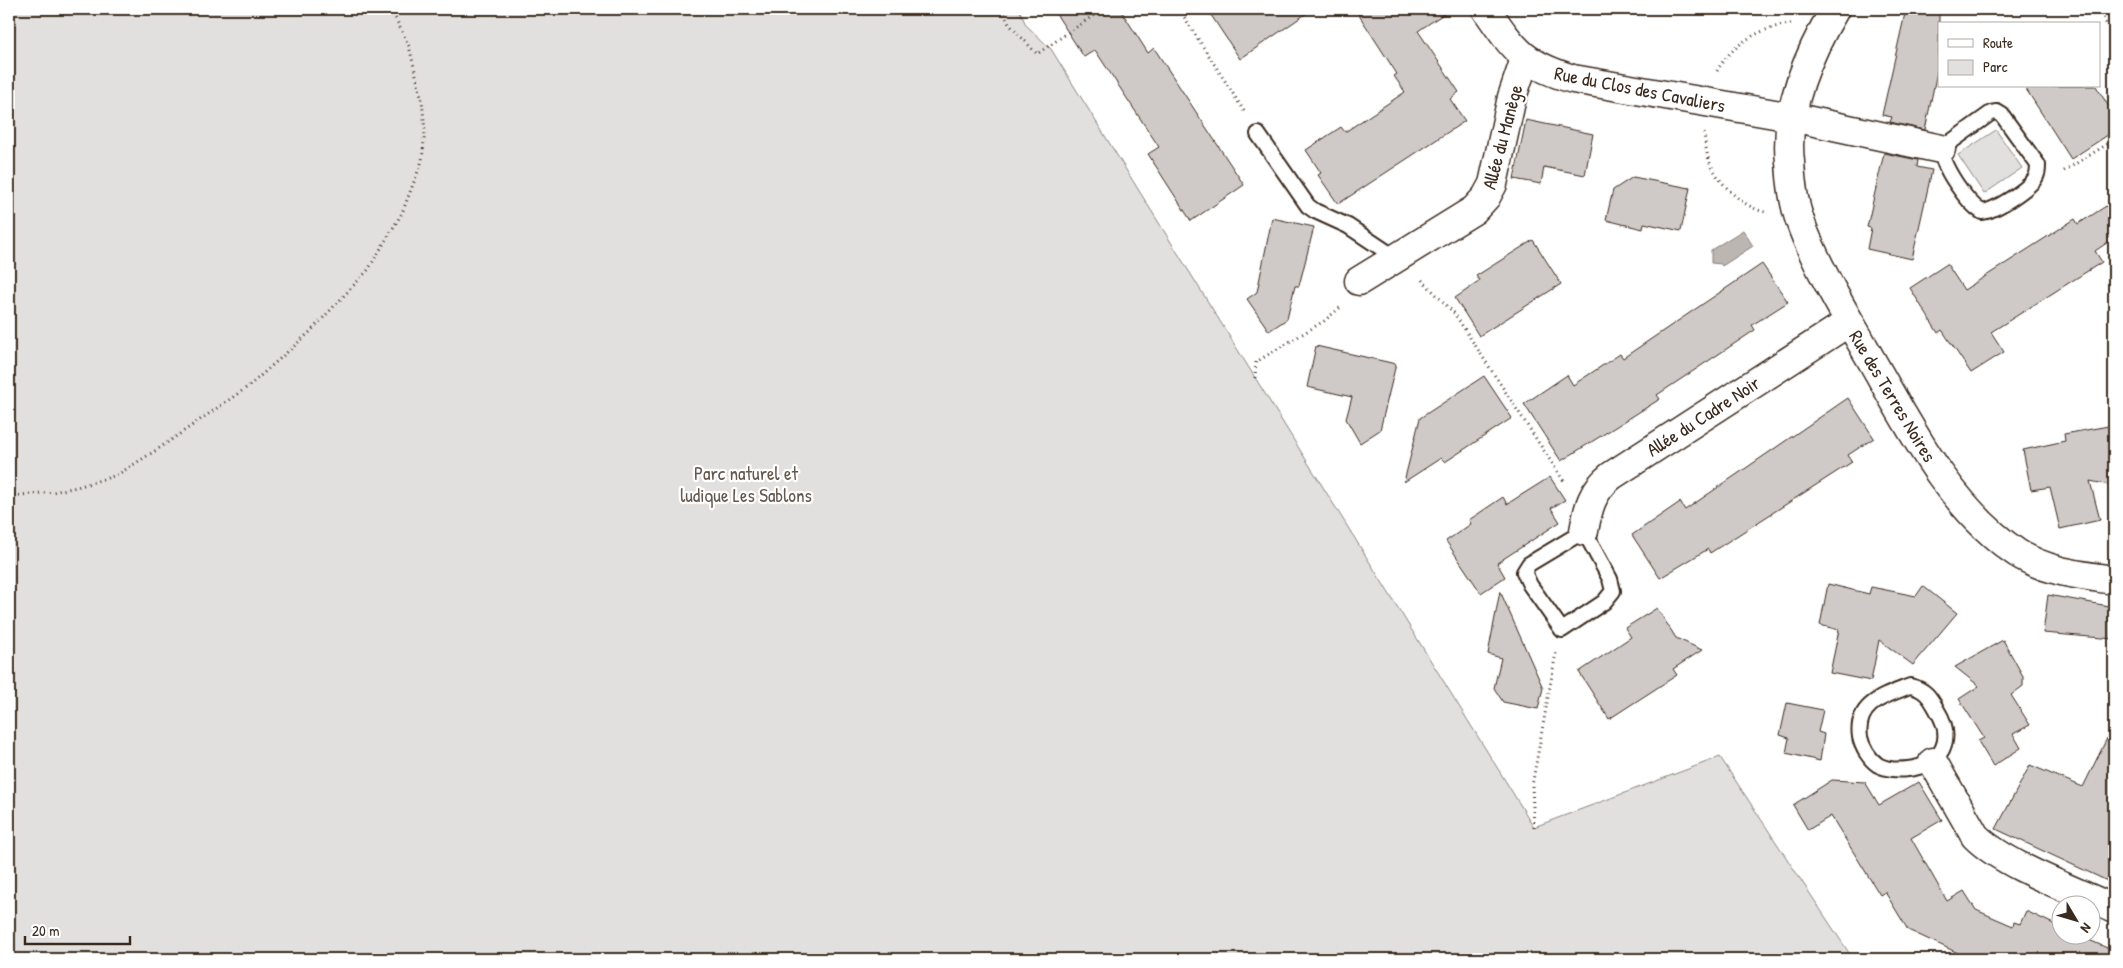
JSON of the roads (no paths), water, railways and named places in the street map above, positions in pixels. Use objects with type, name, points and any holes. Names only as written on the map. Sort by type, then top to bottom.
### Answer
[{"type":"street","name":"Rue du Clos des Cavaliers","points":[[1486,9],[1505,37],[1525,59],[1545,71],[1573,79],[1792,117]]},
{"type":"street","name":"Rue des Terres Noires","points":[[1835,9],[1818,39],[1802,77],[1792,117],[1789,161],[1800,220],[1850,322],[1936,468],[1963,502],[1993,534],[2018,554],[2040,565],[2067,574],[2114,580]]},
{"type":"street","name":"Allée du Manège","points":[[1359,281],[1474,210],[1486,197],[1493,184],[1512,97],[1525,59]]},
{"type":"street","points":[[1792,117],[1941,149]]},
{"type":"street","name":"Allée du Cadre Noir","points":[[1584,531],[1589,504],[1600,485],[1611,476],[1850,322]]},
{"type":"street","points":[[1933,762],[1976,836],[1984,844],[2010,860],[2114,909]]},
{"type":"lane","points":[[1997,112],[2002,114],[2038,165],[2038,173],[2034,180],[2012,197],[1990,212],[1982,212],[1968,199],[1944,162],[1941,149],[1991,113],[1997,112]]},
{"type":"lane","points":[[1258,134],[1308,206],[1315,212],[1348,226],[1396,258]]},
{"type":"lane","points":[[1584,531],[1610,579],[1614,591],[1604,602],[1562,630],[1530,585],[1524,572],[1529,564],[1584,531]]},
{"type":"lane","points":[[1910,686],[1920,688],[1928,694],[1944,720],[1946,729],[1946,738],[1933,762],[1923,767],[1903,770],[1886,768],[1878,764],[1861,743],[1860,718],[1866,708],[1886,695],[1910,686]]},
{"type":"park label","name":"Parc naturel et ludique Les Sablons","points":[[746,484]]}]
